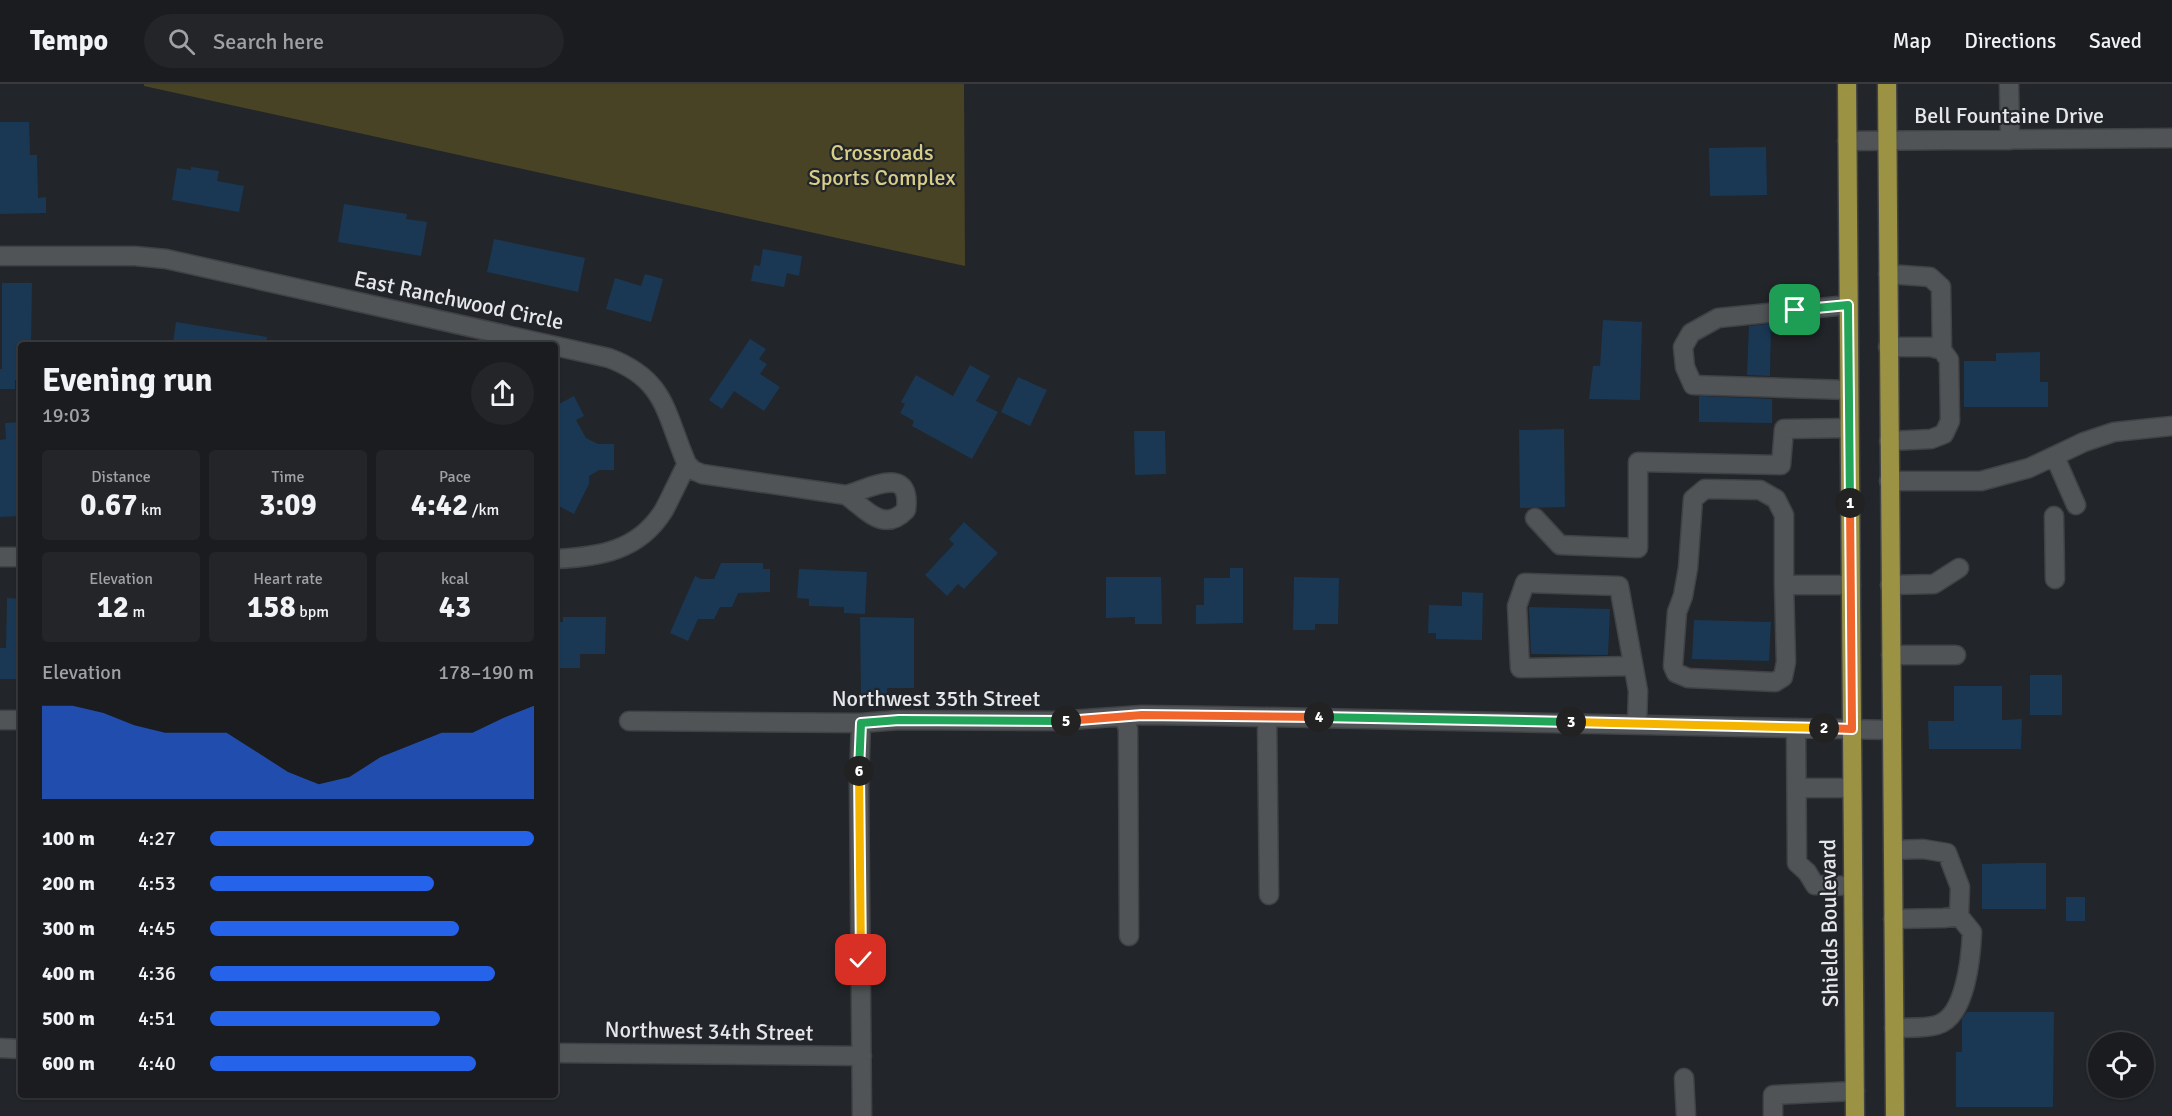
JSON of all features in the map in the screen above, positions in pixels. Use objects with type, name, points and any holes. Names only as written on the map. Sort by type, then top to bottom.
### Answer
[{"type":"main road","name":"Shields Boulevard","points":[[1847,84],[1855,1116]]},
{"type":"main road","points":[[1887,84],[1895,1116]]},
{"type":"street","points":[[2009,84],[2010,140]]},
{"type":"street","name":"Bell Fountaine Drive","points":[[1847,141],[2172,138]]},
{"type":"street","name":"East Ranchwood Circle","points":[[0,256],[135,256],[166,259],[537,342]]},
{"type":"street","points":[[1888,274],[1930,277],[1941,287],[1942,350],[1949,360],[1950,422],[1944,434],[1931,439],[1889,441]]},
{"type":"street","points":[[1848,305],[1718,318],[1691,333],[1683,347],[1685,367],[1693,385],[1849,390]]},
{"type":"street","name":"East Ranchwood Circle","points":[[558,347],[609,358],[640,374],[660,395],[669,412],[687,464]]},
{"type":"street","points":[[1888,347],[1931,347],[1942,350]]},
{"type":"street","points":[[1889,481],[1981,481],[2029,468],[2084,442],[2114,432],[2172,426]]},
{"type":"street","points":[[1535,518],[1560,545],[1638,548],[1638,462],[1781,465],[1784,429],[1849,428]]},
{"type":"street","points":[[2055,456],[2076,505]]},
{"type":"street","points":[[558,559],[602,555],[639,538],[663,511],[687,464],[702,474],[846,495]]},
{"type":"street","points":[[1705,489],[1760,490],[1776,499],[1784,515],[1784,585],[1786,662],[1783,677],[1775,682],[1743,681],[1688,678],[1676,673],[1673,666],[1677,612],[1683,596],[1688,568],[1693,499],[1705,489]]},
{"type":"street","points":[[2054,516],[2055,579]]},
{"type":"street","points":[[0,557],[18,557]]},
{"type":"street","points":[[1890,585],[1934,584],[1959,568]]},
{"type":"street","points":[[1633,666],[1520,668],[1517,606],[1525,583],[1619,586],[1638,691],[1637,724]]},
{"type":"street","points":[[1784,585],[1851,585]]},
{"type":"street","points":[[1891,655],[1956,655]]},
{"type":"street","name":"Northwest 35th Street","points":[[629,721],[861,723],[899,720],[1056,721],[1142,715],[1892,730]]},
{"type":"street","points":[[1125,717],[1128,729],[1129,936]]},
{"type":"street","points":[[1267,717],[1269,895]]},
{"type":"street","points":[[0,720],[18,720]]},
{"type":"street","points":[[861,723],[859,782],[862,1116]]},
{"type":"street","points":[[1796,728],[1797,863],[1807,872],[1815,885],[1853,886]]},
{"type":"street","points":[[1797,788],[1852,788]]},
{"type":"street","points":[[1893,850],[1923,849],[1947,853],[1960,887],[1959,916],[1972,932],[1971,960],[1961,997],[1951,1016],[1938,1025],[1894,1028]]},
{"type":"street","points":[[1893,919],[1959,916]]},
{"type":"street","points":[[0,1048],[18,1048]]},
{"type":"street","name":"Northwest 34th Street","points":[[558,1053],[862,1056]]},
{"type":"street","points":[[1684,1078],[1686,1116]]},
{"type":"street","points":[[1773,1116],[1773,1095],[1855,1091]]},
{"type":"green space","name":"Crossroads Sports Complex","points":[[144,84],[964,84],[965,266],[144,86]]},
{"type":"building","points":[[0,122],[29,122],[30,155],[37,155],[38,198],[46,197],[46,213],[0,214]]},
{"type":"building","points":[[1766,147],[1767,195],[1710,196],[1709,148]]},
{"type":"building","points":[[191,167],[219,171],[217,181],[244,186],[239,212],[172,200],[177,168],[191,170]]},
{"type":"building","points":[[344,204],[407,214],[406,219],[427,222],[421,256],[338,242]]},
{"type":"building","points":[[494,239],[585,258],[578,292],[487,272]]},
{"type":"building","points":[[763,249],[802,256],[799,276],[787,273],[784,287],[751,281],[754,265],[760,266]]},
{"type":"building","points":[[645,274],[663,279],[651,322],[606,309],[615,278],[641,286]]},
{"type":"building","points":[[2,283],[32,283],[31,342],[18,342],[18,380],[15,380],[15,389],[0,389],[0,369],[2,369]]},
{"type":"building","points":[[1603,320],[1642,322],[1640,400],[1589,399],[1593,366],[1600,366]]},
{"type":"building","points":[[176,322],[267,337],[266,342],[173,342]]},
{"type":"building","points":[[1771,324],[1770,376],[1747,375],[1749,326]]},
{"type":"building","points":[[750,339],[766,349],[759,359],[767,364],[760,374],[780,387],[764,411],[734,391],[722,409],[709,400]]},
{"type":"building","points":[[2040,352],[2040,382],[2048,382],[2048,407],[1964,407],[1964,361],[1996,361],[1996,353]]},
{"type":"building","points":[[970,365],[990,376],[976,401],[998,412],[972,459],[912,426],[914,421],[900,413],[905,404],[901,402],[916,375],[953,396]]},
{"type":"building","points":[[1018,377],[1047,390],[1030,426],[1001,412]]},
{"type":"building","points":[[574,396],[584,416],[576,420],[586,438],[598,444],[614,444],[614,470],[599,470],[589,476],[589,484],[574,514],[558,506],[558,440],[560,439],[558,404]]},
{"type":"building","points":[[1699,396],[1772,399],[1772,423],[1699,422]]},
{"type":"building","points":[[18,422],[18,516],[0,517],[0,440],[6,439],[5,423]]},
{"type":"building","points":[[1564,429],[1565,507],[1520,508],[1519,430]]},
{"type":"building","points":[[1134,431],[1165,431],[1166,474],[1135,475]]},
{"type":"building","points":[[964,522],[998,553],[964,589],[958,584],[947,596],[925,575],[954,544],[949,539]]},
{"type":"building","points":[[721,563],[763,563],[763,569],[770,569],[770,592],[738,593],[732,607],[720,607],[714,619],[698,619],[688,641],[670,633],[695,576],[701,579],[714,579]]},
{"type":"building","points":[[1230,568],[1243,568],[1243,623],[1196,624],[1196,605],[1204,605],[1204,578],[1230,578]]},
{"type":"building","points":[[799,569],[867,572],[865,614],[844,613],[844,607],[809,606],[809,599],[797,598]]},
{"type":"building","points":[[1106,577],[1161,577],[1162,624],[1135,624],[1135,617],[1106,618]]},
{"type":"building","points":[[1294,577],[1339,578],[1338,624],[1315,624],[1315,630],[1293,630]]},
{"type":"building","points":[[1462,592],[1483,593],[1482,640],[1436,639],[1436,633],[1428,633],[1429,605],[1462,606]]},
{"type":"building","points":[[7,598],[18,599],[18,679],[0,679],[0,648],[6,648]]},
{"type":"building","points":[[1529,607],[1610,609],[1608,655],[1531,654]]},
{"type":"building","points":[[563,617],[606,617],[605,654],[580,654],[580,668],[558,668],[558,622],[563,622]]},
{"type":"building","points":[[860,617],[914,618],[914,688],[887,688],[887,696],[861,696]]},
{"type":"building","points":[[1694,620],[1771,622],[1769,661],[1692,659]]},
{"type":"building","points":[[2030,675],[2062,675],[2062,715],[2030,715]]},
{"type":"building","points":[[1954,686],[2002,686],[2002,720],[2022,719],[2021,749],[1929,749],[1928,721],[1954,721]]},
{"type":"building","points":[[2046,863],[2046,909],[1982,909],[1982,864]]},
{"type":"building","points":[[2066,897],[2085,897],[2085,921],[2066,921]]},
{"type":"building","points":[[1967,1012],[2054,1012],[2053,1107],[1956,1107],[1956,1052],[1962,1052],[1962,1019]]},
{"type":"route","points":[[861,960],[859,782],[861,723],[899,720],[1056,721],[1142,715],[1852,729],[1848,305],[1795,310]]}]
